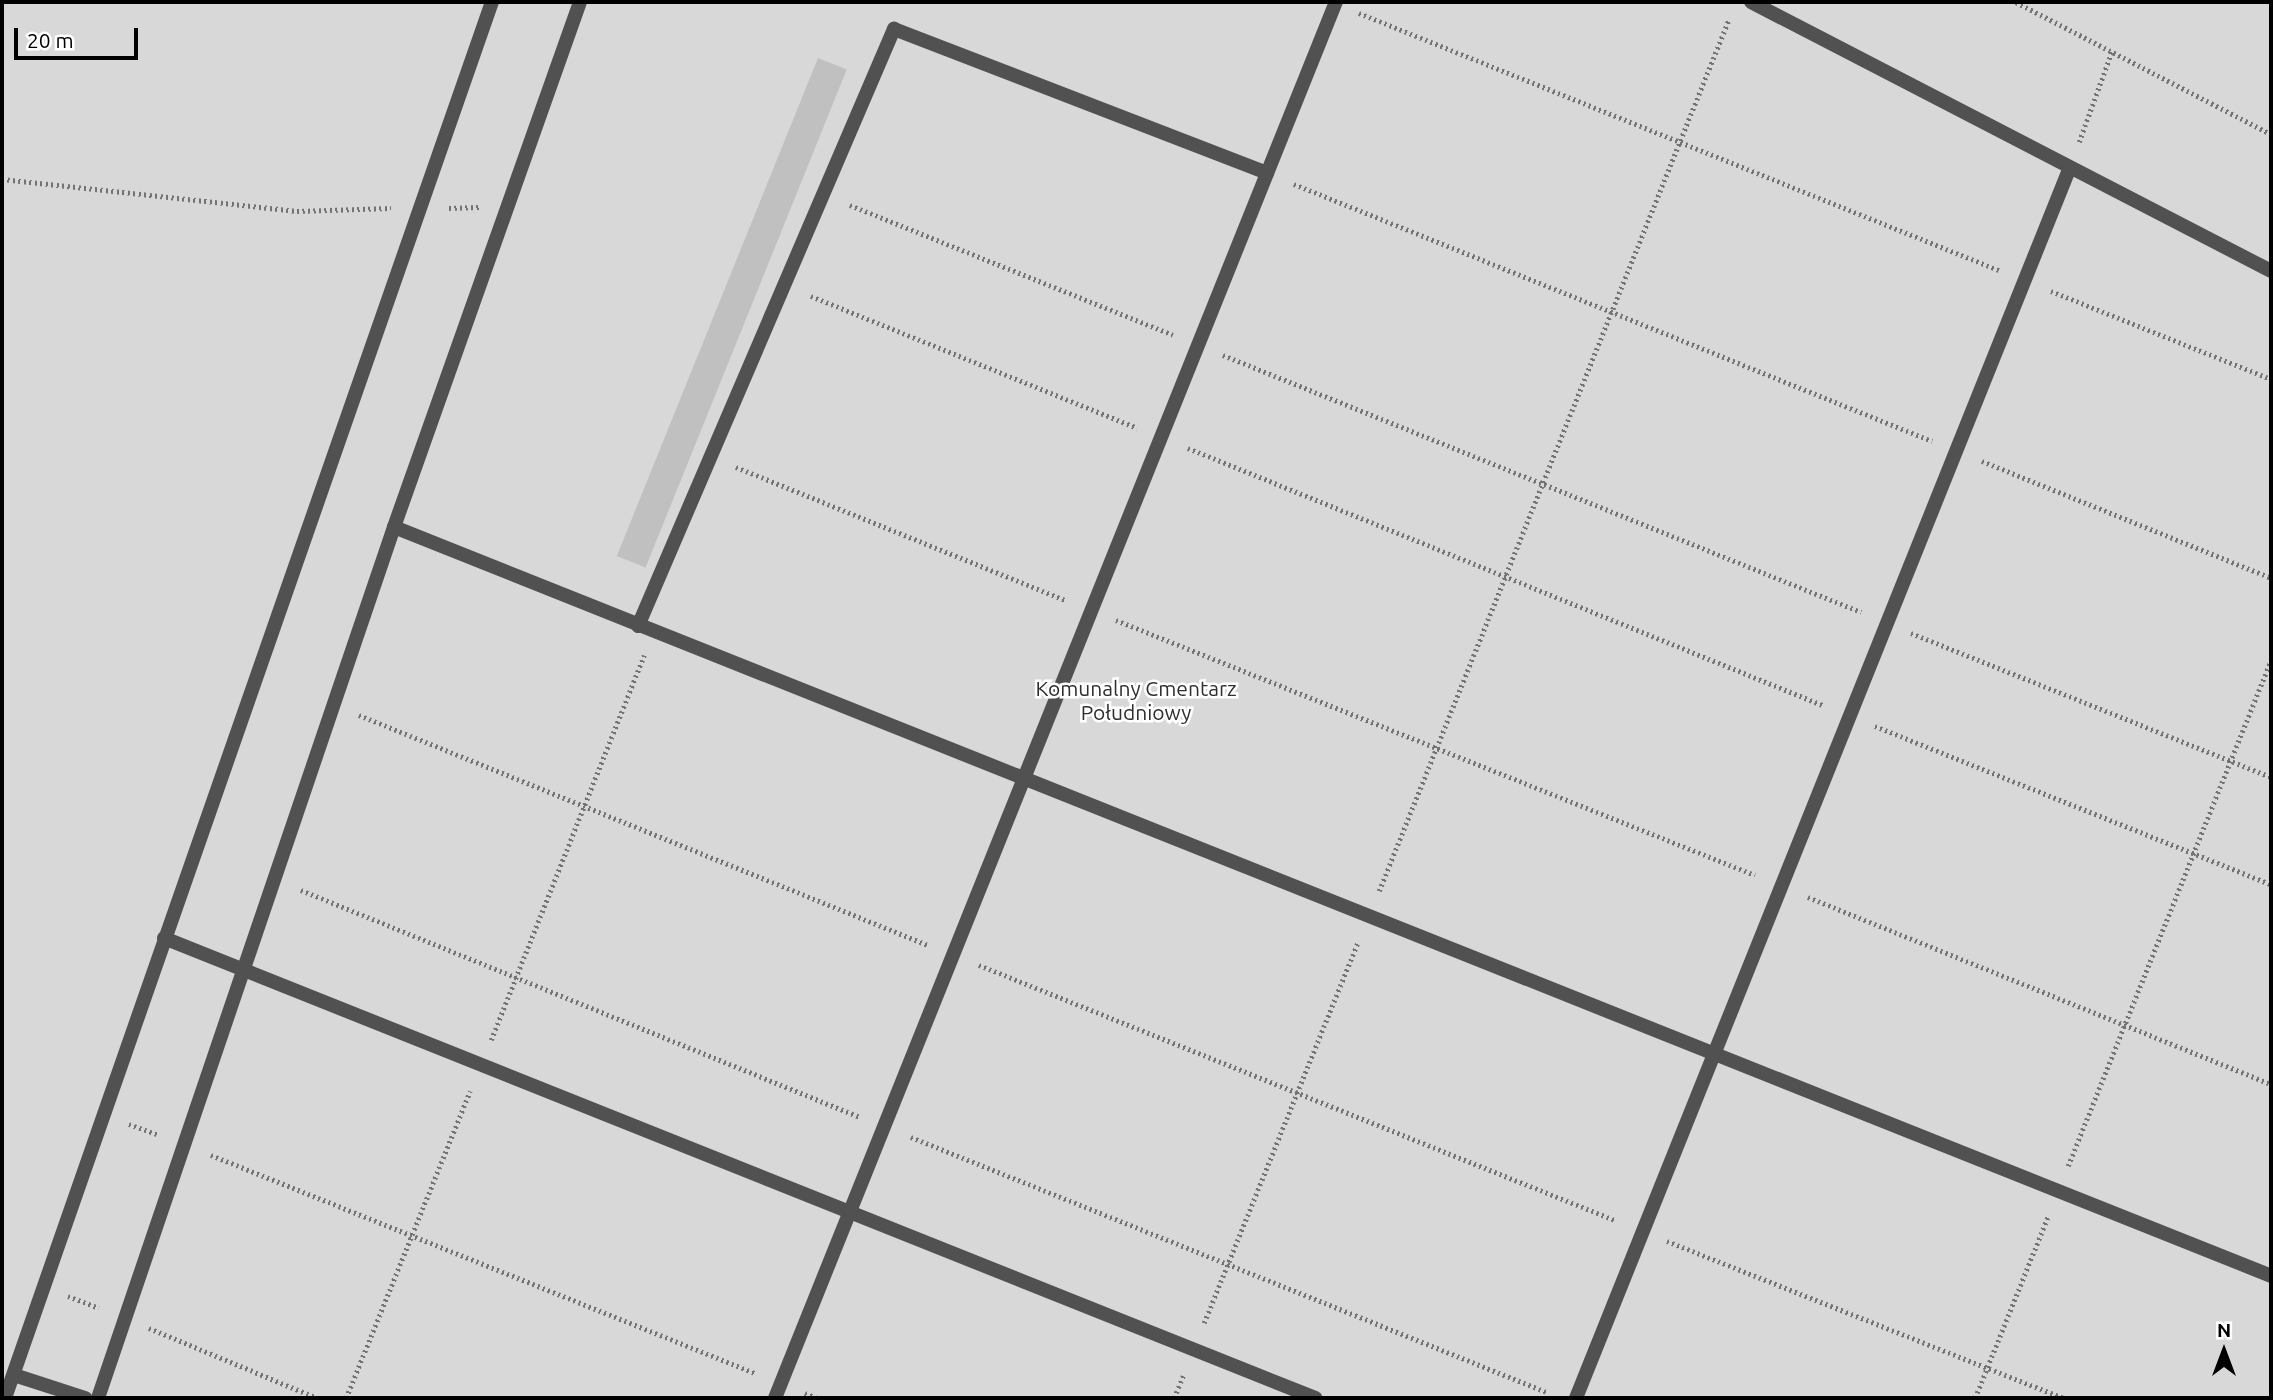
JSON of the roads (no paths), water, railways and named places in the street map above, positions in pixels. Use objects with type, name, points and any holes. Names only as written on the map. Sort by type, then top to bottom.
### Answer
[{"type":"street","points":[[5,1398],[492,2]]},
{"type":"street","points":[[98,1398],[337,706],[394,527],[518,189],[580,2]]},
{"type":"street","points":[[775,1398],[1335,2]]},
{"type":"street","points":[[1751,2],[2271,271]]},
{"type":"street","points":[[638,626],[894,29],[1267,173]]},
{"type":"street","points":[[1576,1398],[2070,167]]},
{"type":"street","points":[[394,527],[2271,1276]]},
{"type":"street","points":[[164,938],[248,967],[1315,1398]]},
{"type":"street","points":[[14,1375],[85,1398]]},
{"type":"park label","name":"Komunalny Cmentarz Południowy","points":[[1136,700]]}]
